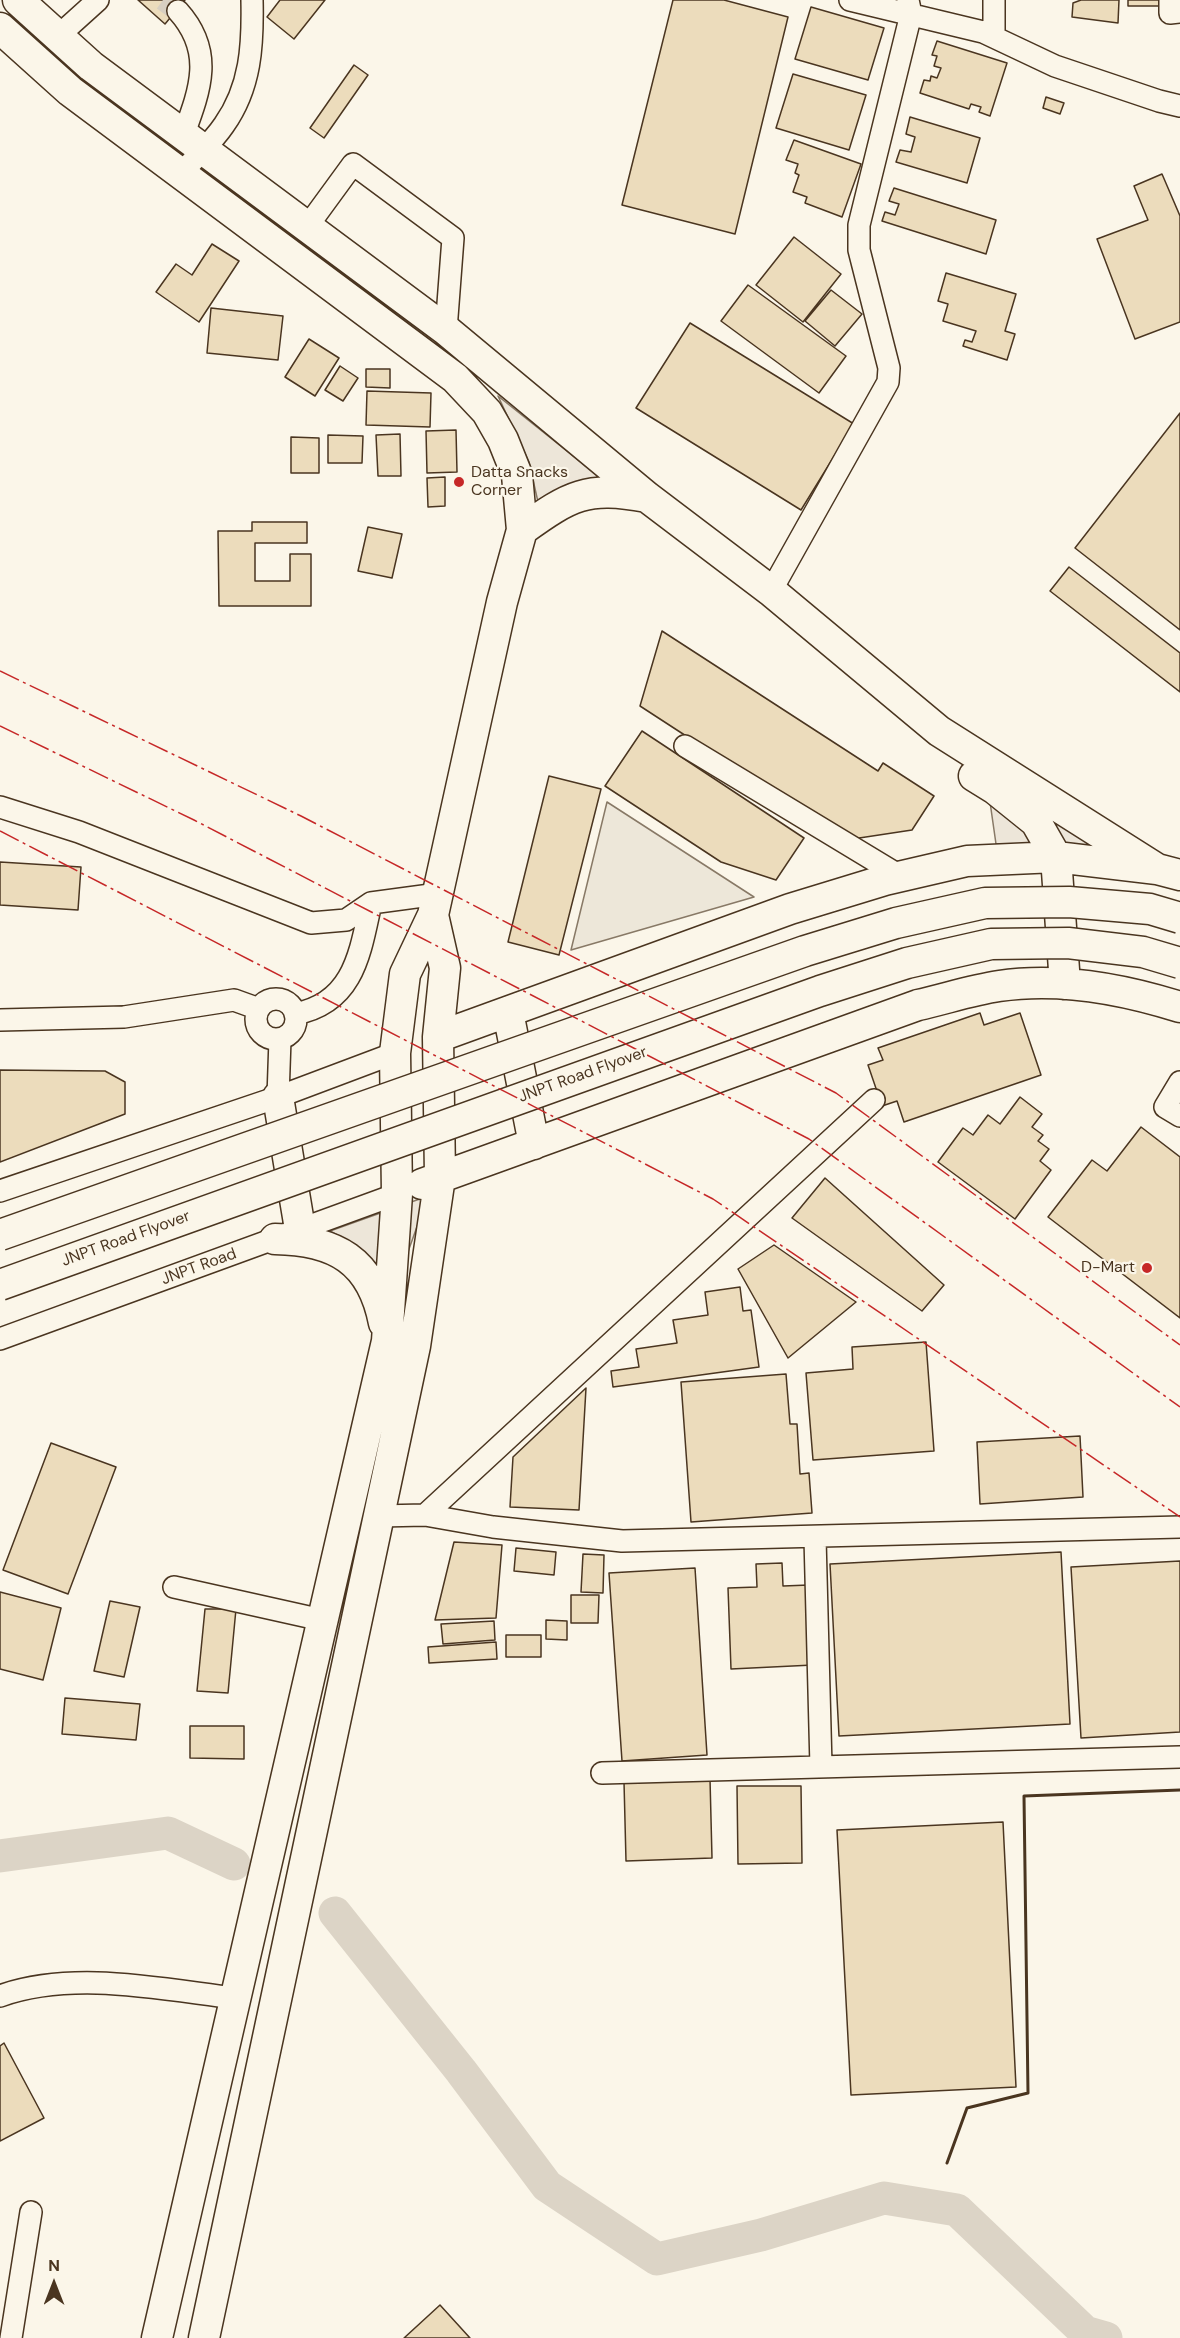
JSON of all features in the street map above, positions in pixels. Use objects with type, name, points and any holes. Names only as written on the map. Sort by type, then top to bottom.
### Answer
[{"type":"highway","points":[[18,0],[91,66],[446,330],[647,497],[771,591],[939,730],[1168,872]]},
{"type":"highway","points":[[0,28],[70,91],[455,378],[479,403],[503,440],[517,475],[519,540],[435,905],[405,974],[395,1053],[397,1194],[387,1341],[157,2338]]},
{"type":"highway","points":[[519,540],[553,508],[579,495],[609,492],[647,497]]},
{"type":"highway","points":[[939,730],[954,764],[995,789],[1036,822],[1056,857],[1065,984]]},
{"type":"highway","points":[[438,1037],[790,909],[900,876],[967,861],[1056,857],[1168,872]]},
{"type":"highway","points":[[0,1235],[805,951],[896,923],[985,903],[1021,902],[1069,902],[1150,909],[1180,918]]},
{"type":"highway","points":[[204,2338],[415,1346],[440,1177],[438,1037],[445,968],[435,905]]},
{"type":"highway","name":"JNPT Road Flyover","points":[[0,1285],[820,991],[907,963],[991,944],[1068,943],[1143,952],[1180,963]]},
{"type":"highway","points":[[397,1194],[918,1005],[999,986],[1065,984],[1136,994],[1180,1007]]},
{"type":"highway","points":[[508,1012],[534,1144]]},
{"type":"highway","points":[[278,1097],[288,1234],[320,1243],[353,1261],[372,1288],[382,1315],[387,1341]]},
{"type":"street","points":[[57,37],[98,0]]},
{"type":"street","points":[[193,143],[223,127],[239,100],[253,49],[252,0]]},
{"type":"street","points":[[850,0],[910,7],[982,32],[1055,66],[1159,101],[1180,105]]},
{"type":"street","points":[[994,0],[994,37]]},
{"type":"street","points":[[1170,0],[1170,13],[1180,12]]},
{"type":"street","points":[[771,591],[888,382],[889,368],[859,250],[859,225],[910,7]]},
{"type":"street","points":[[178,11],[187,21],[196,41],[202,77],[193,143],[181,174]]},
{"type":"street","points":[[307,227],[353,164],[372,177],[453,238],[446,330]]},
{"type":"street","points":[[685,746],[900,876]]},
{"type":"street","points":[[0,807],[79,832],[311,924],[346,920],[371,903],[435,905]]},
{"type":"street","points":[[295,1014],[311,1011],[345,987],[358,958],[371,903]]},
{"type":"street","points":[[0,1020],[124,1017],[234,1000],[259,1010]]},
{"type":"street","points":[[275,1000],[288,1003],[295,1014],[295,1027],[280,1039],[268,1037],[262,1033],[257,1022],[259,1010],[275,1000]]},
{"type":"street","points":[[278,1097],[280,1039]]},
{"type":"street","points":[[0,1191],[278,1097],[395,1053]]},
{"type":"street","points":[[1180,1082],[1165,1107],[1180,1116]]},
{"type":"street","points":[[425,1515],[874,1100]]},
{"type":"street","name":"JNPT Road","points":[[0,1339],[397,1194]]},
{"type":"street","points":[[379,1516],[425,1515],[493,1527],[622,1541],[815,1538],[1180,1527]]},
{"type":"street","points":[[815,1538],[821,1767]]},
{"type":"street","points":[[174,1587],[322,1620]]},
{"type":"street","points":[[602,1773],[1180,1757]]},
{"type":"street","points":[[0,1996],[28,1985],[92,1984],[143,1987],[235,1998]]},
{"type":"street","points":[[11,2338],[31,2212]]},
{"type":"shaded area","points":[[498,396],[602,479],[569,486],[538,502],[529,462]]},
{"type":"shaded area","points":[[978,765],[1102,848],[1066,844],[996,844],[990,802]]},
{"type":"shaded area","points":[[607,802],[754,897],[571,950]]},
{"type":"shaded area","points":[[428,1196],[390,1302],[369,1259],[354,1245],[330,1231]]},
{"type":"building","points":[[138,0],[185,0],[165,24]]},
{"type":"building","points":[[280,0],[325,0],[294,39],[267,17]]},
{"type":"building","points":[[673,0],[724,0],[788,17],[735,234],[622,205]]},
{"type":"building","points":[[1081,0],[1119,0],[1118,23],[1072,17],[1073,3]]},
{"type":"building","points":[[1128,0],[1160,0],[1160,6],[1128,6]]},
{"type":"building","points":[[811,7],[884,28],[868,80],[795,59]]},
{"type":"building","points":[[937,41],[1007,63],[990,116],[979,112],[981,107],[971,104],[969,109],[920,93],[924,80],[930,81],[931,76],[937,78],[941,68],[934,66],[937,56],[932,55]]},
{"type":"building","points":[[354,65],[368,75],[324,138],[310,128]]},
{"type":"building","points":[[793,74],[866,95],[849,150],[776,128]]},
{"type":"building","points":[[1046,97],[1064,103],[1060,114],[1043,108]]},
{"type":"building","points":[[910,117],[980,138],[967,183],[896,162],[900,150],[911,152],[915,137],[906,134]]},
{"type":"building","points":[[794,140],[861,164],[842,217],[805,203],[807,197],[793,192],[799,175],[795,173],[798,164],[786,160]]},
{"type":"building","points":[[1162,174],[1180,216],[1180,322],[1135,339],[1097,239],[1148,220],[1134,186]]},
{"type":"building","points":[[894,188],[996,220],[986,254],[882,221],[885,212],[895,215],[899,204],[889,201]]},
{"type":"building","points":[[794,237],[841,274],[803,322],[756,285]]},
{"type":"building","points":[[212,244],[239,261],[199,322],[156,292],[176,264],[192,275]]},
{"type":"building","points":[[946,273],[1016,294],[1005,331],[1015,334],[1007,360],[963,346],[965,340],[972,342],[976,331],[943,321],[948,304],[938,301]]},
{"type":"building","points":[[748,285],[846,356],[819,393],[721,321]]},
{"type":"building","points":[[831,290],[862,314],[835,346],[805,321]]},
{"type":"building","points":[[211,308],[283,316],[278,360],[207,353]]},
{"type":"building","points":[[690,323],[854,424],[801,510],[636,408]]},
{"type":"building","points":[[309,339],[339,358],[315,396],[285,377]]},
{"type":"building","points":[[340,366],[358,378],[343,401],[325,390]]},
{"type":"building","points":[[366,369],[390,369],[390,388],[366,387]]},
{"type":"building","points":[[367,391],[431,393],[430,427],[366,425]]},
{"type":"building","points":[[1180,413],[1180,630],[1075,548]]},
{"type":"building","points":[[456,430],[457,472],[427,473],[426,431]]},
{"type":"building","points":[[400,434],[401,476],[378,476],[376,435]]},
{"type":"building","points":[[328,435],[363,436],[362,463],[328,463]]},
{"type":"building","points":[[291,437],[319,438],[319,473],[291,473]]},
{"type":"building","points":[[445,477],[445,506],[428,507],[427,478]]},
{"type":"building","points":[[252,522],[307,522],[307,543],[255,543],[255,581],[290,581],[290,554],[311,554],[311,606],[219,606],[218,531],[252,531]]},
{"type":"building","points":[[368,527],[402,534],[392,578],[358,571]]},
{"type":"building","points":[[1069,567],[1180,653],[1180,692],[1050,591]]},
{"type":"building","points":[[662,631],[878,771],[883,763],[934,796],[912,830],[846,840],[640,706]]},
{"type":"building","points":[[642,731],[804,838],[776,880],[721,862],[605,786]]},
{"type":"building","points":[[549,776],[601,789],[559,955],[508,942]]},
{"type":"building","points":[[0,862],[81,867],[78,910],[0,905]]},
{"type":"building","points":[[980,1013],[984,1025],[1020,1013],[1041,1075],[904,1122],[897,1101],[882,1106],[868,1065],[883,1060],[878,1048]]},
{"type":"building","points":[[0,1070],[105,1071],[125,1082],[125,1114],[0,1162]]},
{"type":"building","points":[[1020,1097],[1042,1114],[1032,1127],[1043,1135],[1038,1141],[1049,1149],[1040,1161],[1051,1170],[1015,1219],[938,1162],[963,1128],[973,1135],[988,1115],[1000,1124]]},
{"type":"building","name":"D-Mart","points":[[1141,1127],[1180,1157],[1180,1318],[1048,1217],[1092,1160],[1107,1171]]},
{"type":"building","points":[[825,1178],[944,1285],[922,1311],[792,1218]]},
{"type":"building","points":[[774,1245],[856,1302],[788,1358],[738,1269]]},
{"type":"building","points":[[740,1287],[743,1311],[751,1310],[759,1367],[613,1387],[611,1371],[639,1367],[636,1349],[677,1343],[673,1320],[708,1315],[705,1292]]},
{"type":"building","points":[[926,1342],[934,1451],[813,1460],[806,1373],[853,1369],[852,1347]]},
{"type":"building","points":[[786,1374],[790,1424],[797,1424],[800,1474],[809,1473],[812,1513],[691,1522],[681,1382]]},
{"type":"building","points":[[586,1388],[579,1510],[510,1507],[513,1457]]},
{"type":"building","points":[[1080,1436],[1083,1497],[980,1504],[977,1442]]},
{"type":"building","points":[[51,1443],[116,1467],[68,1594],[3,1570]]},
{"type":"building","points":[[454,1542],[502,1545],[496,1618],[435,1620]]},
{"type":"building","points":[[516,1548],[556,1552],[554,1575],[514,1571]]},
{"type":"building","points":[[1061,1552],[1070,1724],[839,1736],[830,1564]]},
{"type":"building","points":[[583,1554],[604,1555],[603,1593],[581,1592]]},
{"type":"building","points":[[1180,1561],[1180,1732],[1081,1738],[1071,1567]]},
{"type":"building","points":[[782,1563],[783,1586],[809,1585],[813,1665],[731,1669],[728,1588],[757,1587],[756,1564]]},
{"type":"building","points":[[695,1568],[707,1755],[622,1761],[609,1573]]},
{"type":"building","points":[[0,1592],[61,1608],[43,1680],[0,1669]]},
{"type":"building","points":[[571,1595],[599,1595],[598,1623],[571,1623]]},
{"type":"building","points":[[110,1601],[140,1607],[124,1677],[94,1671]]},
{"type":"building","points":[[205,1609],[236,1609],[228,1693],[197,1691]]},
{"type":"building","points":[[546,1620],[567,1621],[567,1640],[546,1639]]},
{"type":"building","points":[[494,1621],[495,1640],[443,1644],[441,1624]]},
{"type":"building","points":[[506,1635],[541,1635],[541,1657],[506,1657]]},
{"type":"building","points":[[496,1642],[497,1659],[429,1663],[428,1647]]},
{"type":"building","points":[[65,1698],[140,1704],[136,1740],[62,1734]]},
{"type":"building","points":[[190,1726],[244,1726],[244,1759],[190,1758]]},
{"type":"building","points":[[710,1779],[712,1858],[626,1861],[624,1782]]},
{"type":"building","points":[[737,1786],[801,1786],[802,1863],[738,1864]]},
{"type":"building","points":[[1003,1822],[1016,2087],[851,2095],[837,1830]]},
{"type":"building","points":[[4,2043],[44,2118],[0,2141],[0,2046]]},
{"type":"building","points":[[440,2305],[470,2338],[404,2338]]},
{"type":"waterway","points":[[0,1856],[168,1833],[234,1864]]},
{"type":"waterway","points":[[335,1913],[461,2071],[547,2186],[657,2259],[761,2235],[884,2198],[957,2210],[1085,2332],[1106,2338]]},
{"type":"tunnel","points":[[163,0],[178,11]]},
{"type":"wall","points":[[947,2163],[967,2108],[1028,2093],[1024,1796],[1180,1790]]},
{"type":"power","points":[[0,671],[301,816],[836,1093],[1180,1345]]},
{"type":"power","points":[[0,726],[194,820],[809,1139],[1180,1407]]},
{"type":"power","points":[[0,831],[713,1199],[1180,1517]]},
{"type":"place","name":"Datta Snacks Corner","points":[[459,482]]},
{"type":"place","name":"D-Mart","points":[[1147,1268]]}]
